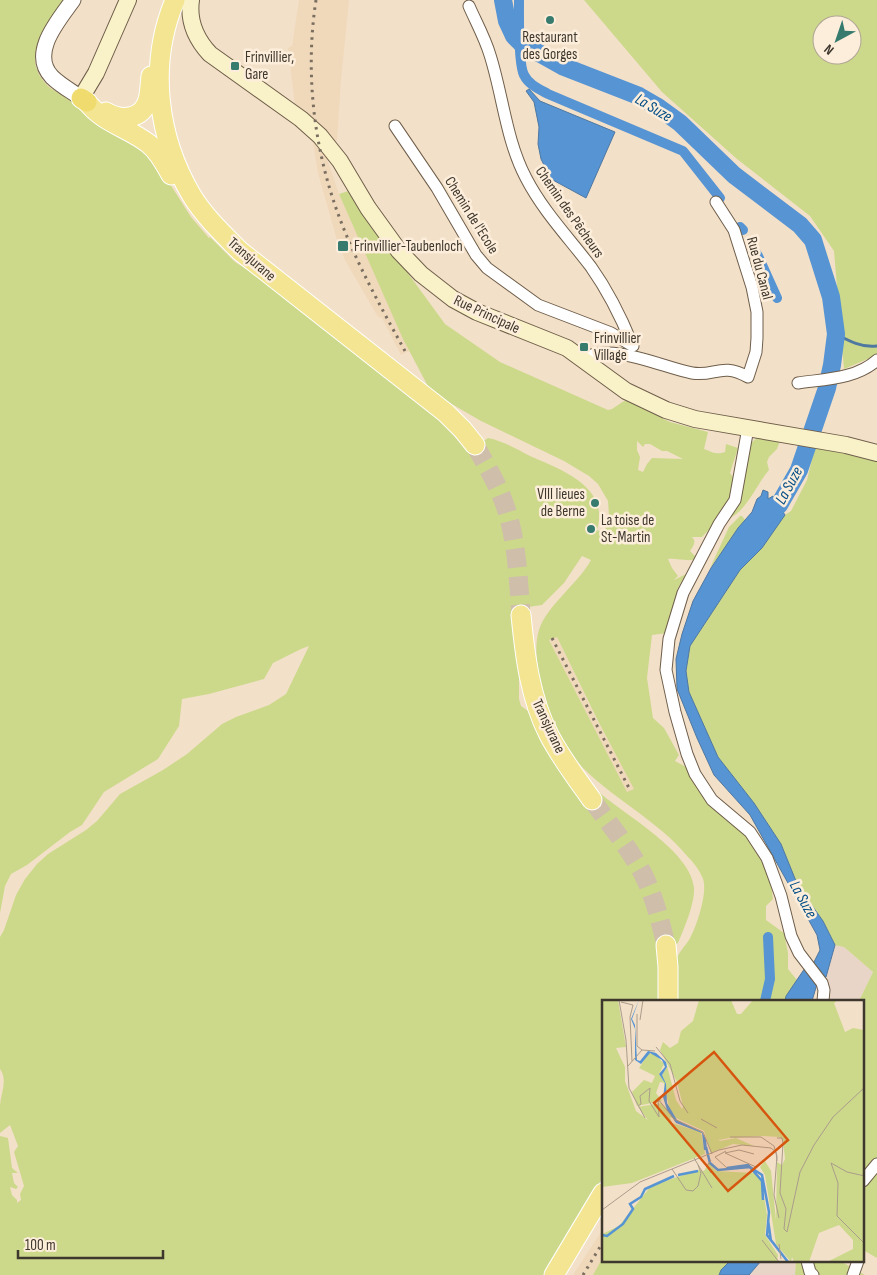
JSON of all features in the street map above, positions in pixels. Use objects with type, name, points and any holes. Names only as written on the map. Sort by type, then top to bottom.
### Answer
[{"type":"main road","points":[[84,100],[128,0]]},
{"type":"main road","points":[[84,100],[114,116],[124,118],[153,108],[148,100],[152,63],[162,47],[175,0]]},
{"type":"main road","name":"Rue Principale","points":[[190,0],[193,28],[200,42],[217,61],[302,119],[326,141],[382,230],[421,274],[453,299],[477,312],[556,343],[583,359],[626,390],[658,407],[686,416],[844,444],[877,453]]},
{"type":"main road","points":[[84,100],[93,110],[140,138],[154,149],[168,168],[187,202],[210,221]]},
{"type":"main road","name":"Transjurane","points":[[153,108],[165,131],[184,180],[210,221],[257,266],[446,413],[475,445]]},
{"type":"main road","name":"Transjurane","points":[[521,615],[525,656],[539,712],[549,735],[575,778],[592,800]]},
{"type":"main road","points":[[666,945],[668,1000]]},
{"type":"main road","points":[[554,1275],[602,1195]]},
{"type":"street","points":[[73,0],[47,41],[44,49],[44,62],[50,76],[84,100]]},
{"type":"street","name":"Chemin des Pêcheurs","points":[[469,6],[490,55],[511,142],[526,178],[553,219],[604,288],[616,308],[632,344]]},
{"type":"street","name":"Chemin de l'Ecole","points":[[395,126],[437,188],[476,255],[487,268],[538,305],[611,333],[632,344],[644,358]]},
{"type":"street","name":"Rue du Canal","points":[[644,358],[694,373],[728,370],[739,372],[748,377],[756,352],[757,312],[754,295],[734,230],[716,202]]},
{"type":"street","points":[[583,359],[592,354],[603,353],[644,358]]},
{"type":"street","points":[[798,384],[839,378],[861,370],[877,360]]},
{"type":"street","points":[[753,429],[735,500],[718,524],[683,592],[669,639],[666,670],[675,712],[695,774],[712,800],[750,832],[767,858],[781,896],[791,936],[806,964],[822,983],[824,990],[823,1000]]},
{"type":"street","points":[[864,1180],[877,1164]]},
{"type":"street","points":[[806,1262],[813,1275]]},
{"type":"street","points":[[853,1275],[858,1262]]},
{"type":"shaded area","points":[[299,0],[349,0],[337,141],[325,153],[339,194],[409,351],[401,355],[382,318],[378,317],[345,260],[337,240],[318,173],[309,118],[295,105],[288,48],[292,46]]},
{"type":"shaded area","points":[[557,637],[597,721],[635,789],[627,793],[549,640]]},
{"type":"shaded area","points":[[836,944],[844,947],[873,972],[859,1000],[819,1000],[817,984],[826,977]]},
{"type":"shaded area","points":[[602,1231],[602,1259],[593,1275],[573,1275]]},
{"type":"shaded area","points":[[760,1262],[796,1262],[795,1275],[749,1275]]},
{"type":"green space","points":[[0,0],[67,0],[44,32],[38,42],[35,53],[40,76],[49,87],[110,127],[139,142],[170,184],[191,217],[209,238],[235,262],[266,282],[287,298],[286,300],[435,412],[467,452],[488,438],[499,441],[569,474],[590,491],[597,502],[599,515],[597,530],[604,533],[609,516],[608,501],[598,484],[589,476],[564,461],[481,421],[431,392],[403,339],[339,194],[348,191],[445,324],[500,362],[608,410],[624,401],[628,401],[670,422],[708,432],[704,449],[712,452],[725,452],[726,444],[738,448],[730,473],[738,484],[727,506],[713,525],[702,537],[692,537],[694,542],[690,551],[696,557],[695,559],[668,559],[678,576],[674,580],[686,574],[678,588],[667,633],[652,635],[647,678],[653,718],[664,728],[679,755],[675,761],[688,768],[745,834],[762,859],[770,876],[773,899],[766,906],[766,920],[784,933],[788,953],[788,969],[797,980],[785,1000],[674,1000],[676,960],[689,940],[698,919],[704,893],[703,879],[695,864],[659,828],[610,791],[579,764],[559,736],[548,708],[540,678],[536,653],[539,630],[549,612],[579,578],[591,560],[582,556],[564,583],[542,605],[528,607],[527,615],[512,617],[519,666],[519,699],[521,706],[528,711],[542,741],[584,807],[597,796],[592,786],[667,845],[690,873],[694,894],[689,916],[678,943],[672,946],[656,946],[659,968],[659,1000],[602,1000],[602,1179],[545,1275],[0,1275],[0,1136],[8,1138],[12,1168],[18,1173],[12,1173],[14,1183],[18,1187],[16,1189],[10,1187],[17,1203],[21,1200],[20,1194],[24,1186],[14,1152],[18,1146],[10,1125],[0,1133],[0,1105],[4,1078],[0,1069],[0,937],[16,895],[25,879],[37,864],[48,854],[97,821],[120,794],[187,754],[222,724],[269,705],[286,694],[309,646],[273,663],[264,679],[209,694],[182,699],[179,726],[158,759],[104,792],[82,825],[27,865],[11,874],[5,886],[0,913]],"holes":[[[637,441],[643,447],[645,444],[650,444],[683,459],[652,458],[643,472],[638,470],[640,457],[637,450]],[[557,637],[634,789],[627,792],[549,640]]]},
{"type":"green space","points":[[584,0],[877,0],[877,355],[844,369],[834,251],[810,216],[737,159],[662,92]]},
{"type":"green space","points":[[758,437],[780,441],[777,449],[767,462],[769,470],[747,503],[730,518],[740,501],[751,443]]},
{"type":"green space","points":[[815,447],[877,461],[877,1258],[864,1251],[864,1000],[859,1000],[873,972],[844,947],[835,945],[823,921],[798,886],[781,844],[754,803],[718,757],[689,692],[686,671],[690,646],[740,570],[762,548],[782,517],[791,511],[807,480]]},
{"type":"green space","points":[[740,516],[745,520],[710,568],[729,527]]},
{"type":"green space","points":[[602,1259],[602,1262],[729,1262],[719,1275],[593,1275]]},
{"type":"green space","points":[[796,1262],[842,1262],[865,1275],[795,1275]]},
{"type":"water","points":[[529,89],[540,101],[615,132],[586,198],[551,179],[541,159],[538,144],[539,127],[534,102],[526,91]]},
{"type":"water","points":[[763,490],[768,492],[768,499],[773,496],[785,515],[762,548],[740,570],[690,646],[686,671],[689,692],[718,757],[754,803],[781,844],[798,886],[823,921],[835,945],[826,977],[817,984],[812,1000],[785,1000],[805,968],[813,964],[820,950],[817,935],[750,815],[714,775],[677,689],[676,659],[693,601],[711,568],[738,528],[752,512],[757,499],[761,496]]},
{"type":"water","points":[[729,1262],[760,1262],[749,1275],[719,1275]]},
{"type":"waterway","name":"La Suze","points":[[503,0],[507,21],[514,36],[521,43],[562,66],[639,96],[658,107],[680,123],[734,175],[800,225],[813,240],[831,297],[836,334],[832,365],[827,388],[799,470],[779,505],[762,521]]},
{"type":"waterway","points":[[519,0],[519,39],[522,69],[524,75],[534,86],[548,94],[683,151],[720,198]]},
{"type":"waterway","points":[[740,227],[743,230]]},
{"type":"waterway","points":[[752,247],[777,298]]},
{"type":"waterway","points":[[836,334],[861,345],[877,346]]},
{"type":"waterway","points":[[765,1000],[770,979],[768,937]]},
{"type":"tunnel","points":[[475,445],[497,486],[508,514],[516,557],[521,615]]},
{"type":"tunnel","points":[[592,800],[625,844],[642,872],[659,917],[666,945]]},
{"type":"railway","points":[[316,0],[311,49],[311,74],[316,123],[325,172],[339,216],[355,256],[405,351]]},
{"type":"railway","points":[[552,638],[630,790]]},
{"type":"railway","points":[[583,1275],[602,1244]]},
{"type":"place","name":"Restaurant des Gorges","points":[[550,20]]},
{"type":"place","name":"Frinvillier, Gare","points":[[235,66]]},
{"type":"place","name":"Frinvillier-Taubenloch","points":[[343,246]]},
{"type":"place","name":"Frinvillier Village","points":[[584,347]]},
{"type":"place","name":"VIII lieues de Berne","points":[[595,503]]},
{"type":"place","name":"La toise de St-Martin","points":[[591,529]]}]
